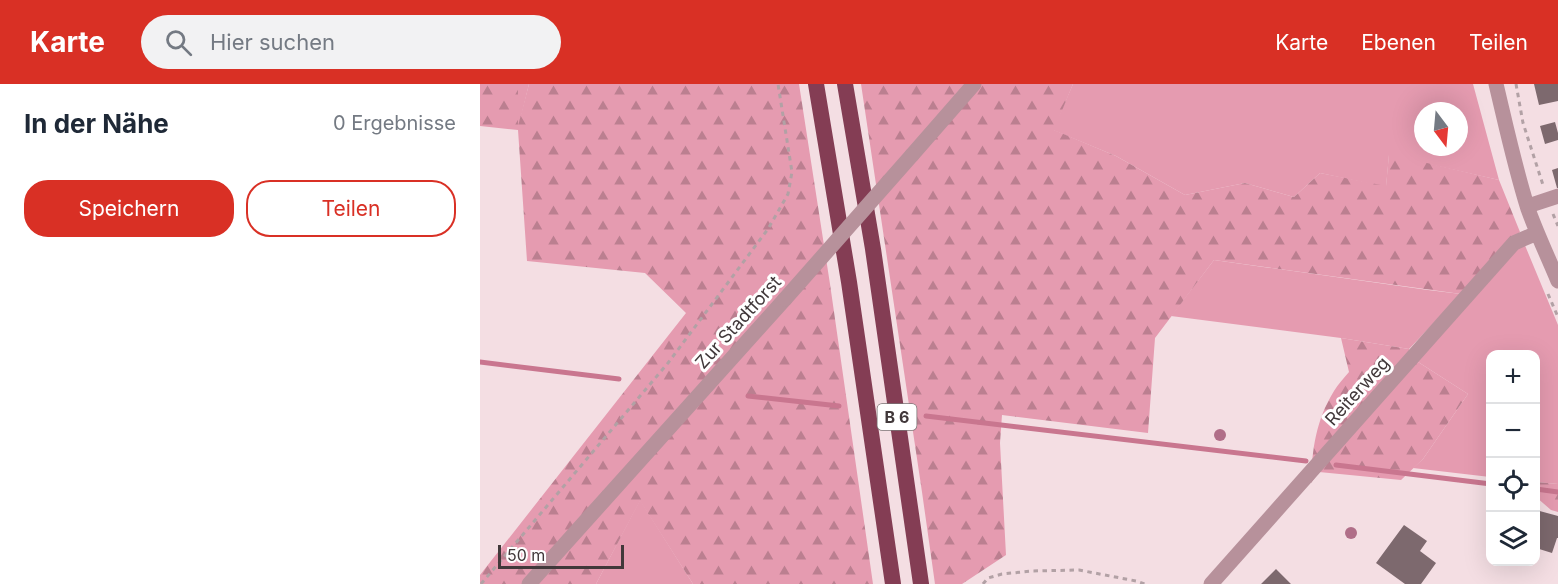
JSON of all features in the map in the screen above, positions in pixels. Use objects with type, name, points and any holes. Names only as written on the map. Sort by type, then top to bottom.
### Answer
[{"type":"highway","name":"B 6","points":[[816,84],[849,282],[893,584]]},
{"type":"highway","name":"B 6","points":[[845,84],[873,249],[921,584]]},
{"type":"street","name":"Zur Stadtforst","points":[[529,584],[786,299],[974,84]]},
{"type":"street","points":[[1496,84],[1510,145],[1528,206],[1558,282]]},
{"type":"street","points":[[1528,206],[1553,198]]},
{"type":"street","name":"Reiterweg","points":[[1211,584],[1514,243],[1537,233]]},
{"type":"path","points":[[481,584],[668,363],[768,229],[788,194],[792,172],[778,84]]},
{"type":"path","points":[[1516,84],[1524,123],[1553,198],[1558,226]]},
{"type":"path","points":[[983,584],[988,578],[1002,574],[1079,570],[1145,584]]},
{"type":"green space","points":[[480,84],[518,84],[518,126],[529,84],[799,84],[873,584],[693,584],[640,501],[596,584],[480,584],[480,575],[686,313],[645,273],[527,261],[518,130],[480,126]]},
{"type":"green space","points":[[518,84],[529,84],[518,129]]},
{"type":"green space","points":[[861,84],[1073,84],[1054,130],[1116,156],[1185,195],[1245,183],[1294,197],[1320,173],[1386,186],[1389,154],[1499,180],[1520,232],[1461,294],[1214,260],[1155,338],[1148,433],[1002,415],[1000,443],[1006,555],[962,584],[935,584]]},
{"type":"green space","points":[[1073,84],[1473,84],[1499,180],[1389,155],[1386,187],[1320,173],[1294,197],[1245,183],[1185,195],[1116,156],[1053,130]]},
{"type":"green space","points":[[1524,243],[1558,325],[1558,484],[1540,482],[1540,350],[1486,350],[1486,477],[1413,468],[1423,459],[1468,394],[1415,360]]},
{"type":"green space","points":[[1214,260],[1461,294],[1409,349],[1171,316]]},
{"type":"green space","points":[[1341,338],[1409,349],[1415,360],[1468,394],[1423,459],[1401,480],[1319,472],[1311,483],[1312,458],[1319,424],[1334,391],[1349,372]]},
{"type":"green space","points":[[1540,482],[1558,484],[1558,512],[1551,510],[1540,500]]},
{"type":"green space","points":[[640,500],[693,584],[596,584]]},
{"type":"building","points":[[1534,84],[1558,84],[1558,101],[1539,105]]},
{"type":"building","points":[[1555,122],[1558,140],[1545,144],[1540,126]]},
{"type":"building","points":[[1558,168],[1558,188],[1557,188],[1552,170]]},
{"type":"building","points":[[1540,511],[1558,516],[1558,538],[1552,553],[1540,549]]},
{"type":"building","points":[[1404,525],[1427,541],[1420,551],[1436,563],[1421,584],[1405,584],[1376,563]]},
{"type":"building","points":[[1276,569],[1291,584],[1261,584]]},
{"type":"waterway","points":[[480,362],[619,379]]},
{"type":"waterway","points":[[748,396],[839,406]]},
{"type":"waterway","points":[[926,416],[1306,461]]},
{"type":"waterway","points":[[1336,465],[1486,483]]},
{"type":"waterway","points":[[1540,490],[1558,492]]}]
